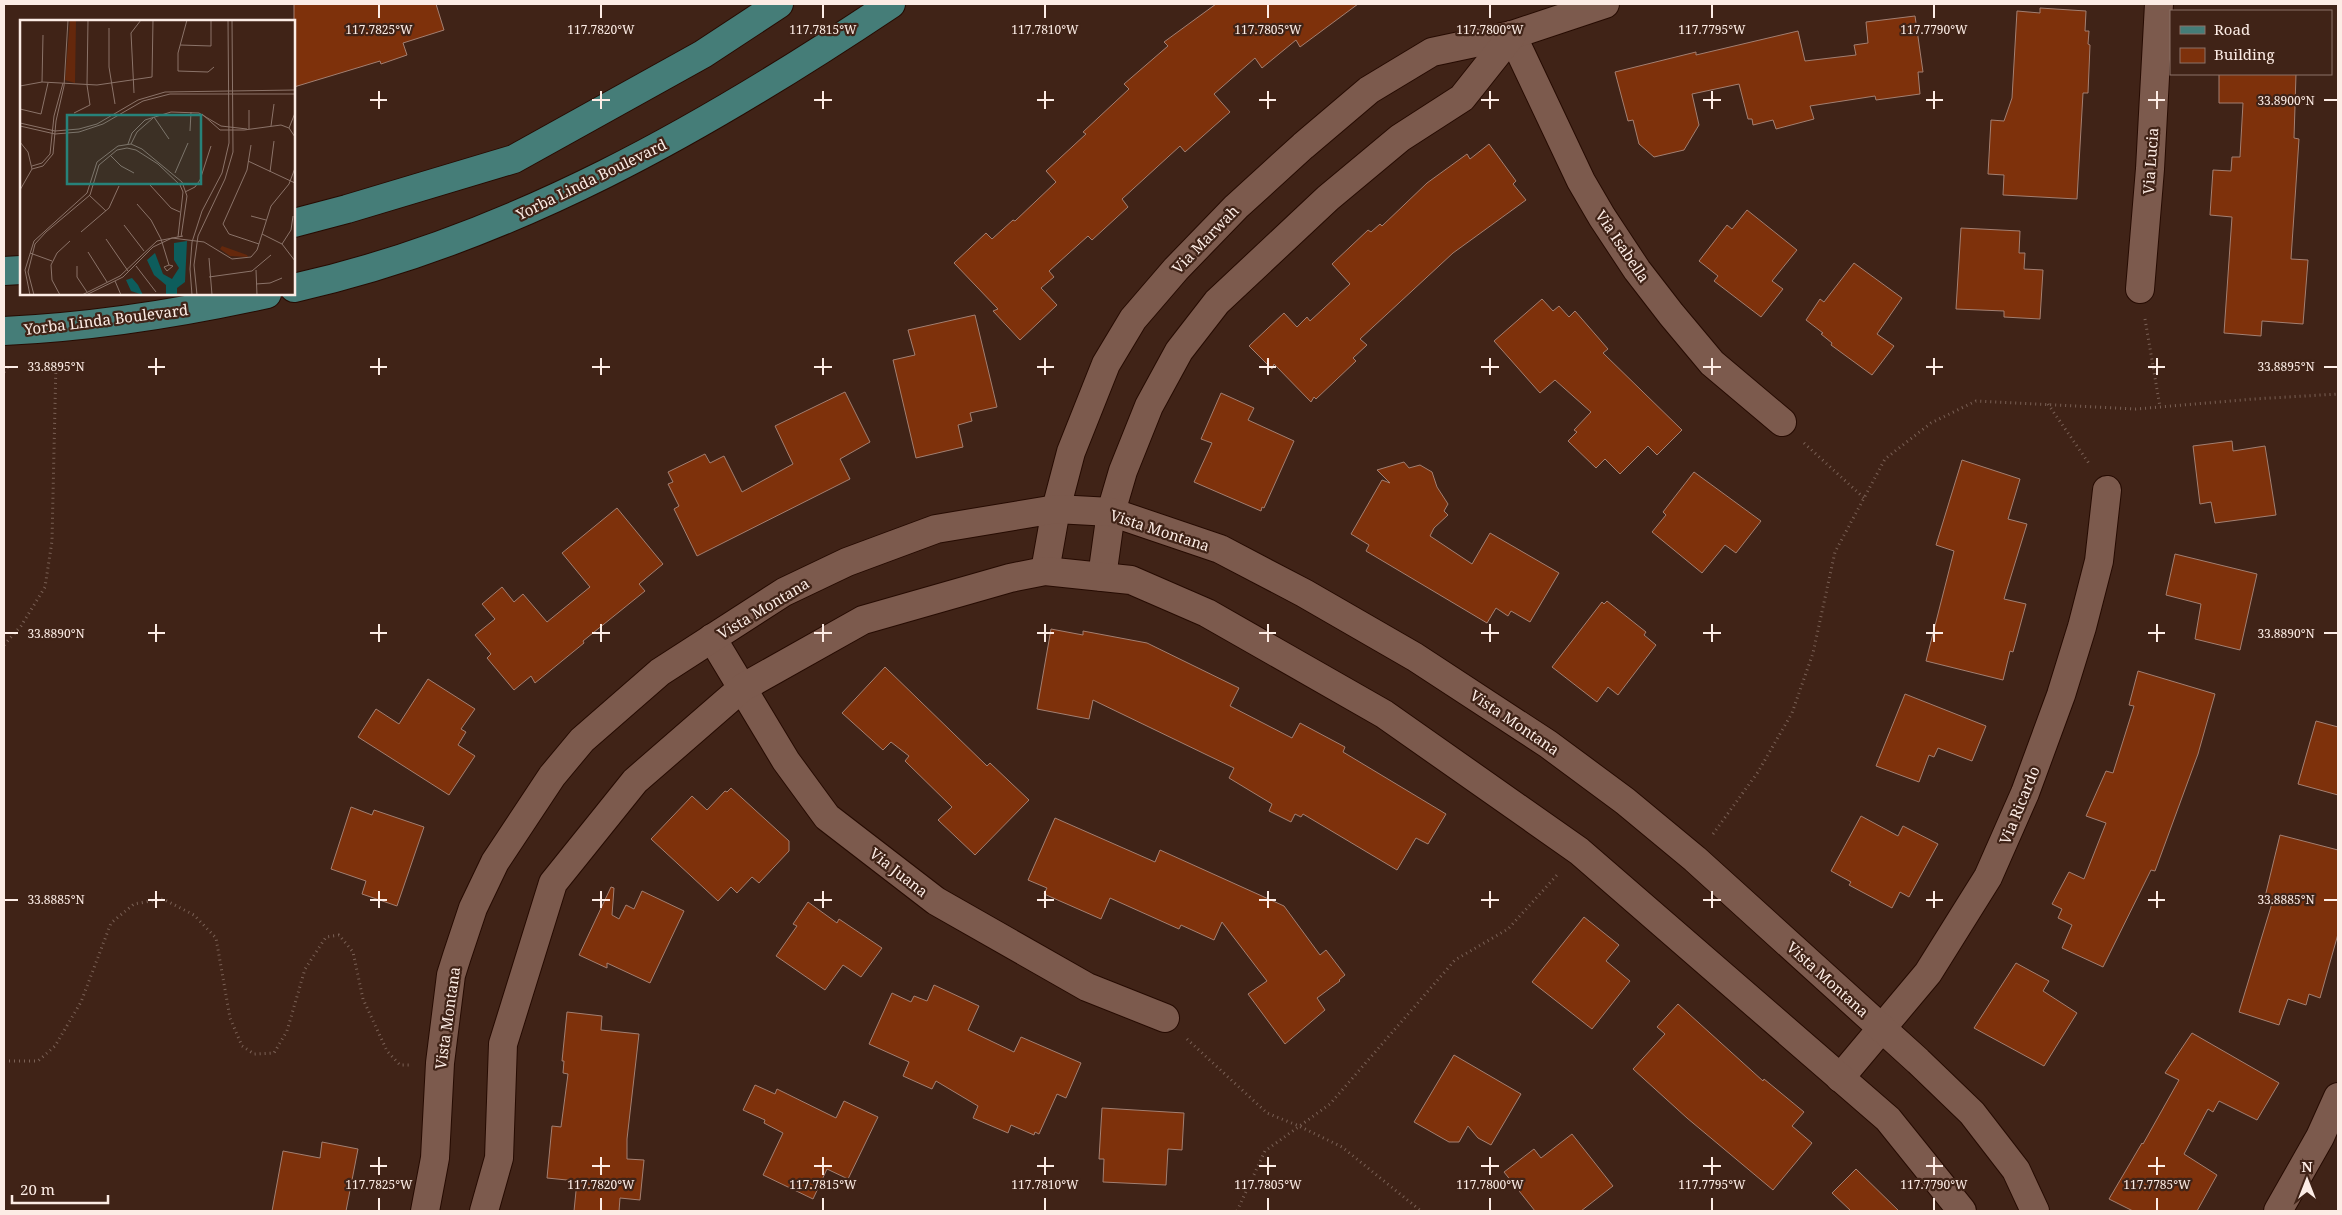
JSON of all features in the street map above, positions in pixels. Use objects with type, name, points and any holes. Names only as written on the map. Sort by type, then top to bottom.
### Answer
[{"type":"main road","points":[[295,223],[514,159],[703,54],[779,4]]},
{"type":"main road","name":"Yorba Linda Boulevard","points":[[295,288],[353,274],[509,220],[634,160],[802,63],[892,4]]},
{"type":"main road","points":[[4,271],[20,270]]},
{"type":"main road","name":"Yorba Linda Boulevard","points":[[4,330],[53,329],[211,306],[262,295]]},
{"type":"street","name":"Via Marwah","points":[[1045,571],[1056,510],[1071,452],[1106,364],[1133,319],[1176,269],[1229,214],[1303,146],[1369,90],[1432,52],[1512,35],[1605,4]]},
{"type":"street","name":"Via Lucia","points":[[2140,289],[2150,169],[2159,4]]},
{"type":"street","name":"Via Isabella","points":[[1512,35],[1581,181],[1637,270],[1712,363],[1782,422]]},
{"type":"street","points":[[1102,577],[1111,512],[1123,471],[1149,406],[1180,351],[1217,302],[1328,198],[1400,138],[1462,98],[1512,35]]},
{"type":"street","name":"Via Ricardo","points":[[1840,1078],[1928,973],[1988,877],[2025,793],[2061,696],[2082,627],[2099,561],[2107,490]]},
{"type":"street","name":"Vista Montana","points":[[425,1211],[435,1158],[440,1063],[451,975],[473,908],[494,862],[552,776],[582,740],[660,672],[784,592],[886,547],[936,529],[1056,510],[1111,512],[1220,550],[1304,593],[1415,657],[1548,744],[1625,801],[1695,859],[1883,1029],[1972,1113],[2016,1170],[2035,1211]]},
{"type":"street","points":[[484,1211],[498,1158],[503,1044],[553,883],[635,781],[742,688],[864,620],[1010,578],[1045,571],[1131,580],[1207,613],[1384,714],[1579,851],[1888,1119],[1962,1211]]},
{"type":"street","name":"Via Juana","points":[[712,638],[786,760],[828,817],[936,901],[1088,987],[1165,1018]]},
{"type":"street","points":[[2278,1211],[2320,1137],[2338,1097]]},
{"type":"path","points":[[2140,289],[2160,407]]},
{"type":"path","points":[[4,645],[21,626],[45,587],[52,541],[56,360]]},
{"type":"path","points":[[4,372],[10,364]]},
{"type":"path","points":[[1695,859],[1758,772],[1792,712],[1813,653],[1835,552],[1885,459],[1931,423],[1976,401],[2136,409],[2338,394]]},
{"type":"path","points":[[2048,404],[2107,490]]},
{"type":"path","points":[[1782,422],[1864,498]]},
{"type":"path","points":[[1237,1211],[1265,1151],[1330,1104],[1455,960],[1508,929],[1579,851]]},
{"type":"path","points":[[4,1061],[38,1061],[55,1046],[81,1002],[111,923],[134,904],[163,899],[194,914],[216,938],[230,1018],[242,1046],[254,1054],[274,1053],[287,1031],[305,969],[326,938],[339,935],[353,952],[363,999],[387,1051],[400,1065],[440,1063]]},
{"type":"path","points":[[1165,1018],[1267,1113],[1299,1126],[1342,1148],[1421,1211]]},
{"type":"building","points":[[294,4],[436,4],[444,30],[403,43],[407,55],[381,64],[380,61],[295,87]]},
{"type":"building","points":[[1216,4],[1358,4],[1300,47],[1296,40],[1262,68],[1255,58],[1214,94],[1230,112],[1185,152],[1180,146],[1122,199],[1128,207],[1092,240],[1088,236],[1049,271],[1054,277],[1041,288],[1057,305],[1020,340],[993,311],[998,309],[954,263],[986,233],[992,239],[1013,220],[1015,221],[1056,182],[1046,171],[1086,134],[1083,132],[1129,89],[1124,84],[1168,46],[1164,42]]},
{"type":"building","points":[[2040,8],[2086,11],[2085,31],[2089,31],[2088,44],[2090,45],[2088,93],[2083,93],[2077,199],[2003,195],[2004,175],[1988,174],[1991,120],[2004,121],[2012,98],[2017,11],[2040,13]]},
{"type":"building","points":[[1915,16],[1923,72],[1918,72],[1920,94],[1876,100],[1875,96],[1810,106],[1814,119],[1776,129],[1773,120],[1753,125],[1752,119],[1748,119],[1739,84],[1692,94],[1699,125],[1684,150],[1654,157],[1639,144],[1633,120],[1628,121],[1615,72],[1696,52],[1696,55],[1798,31],[1805,61],[1856,55],[1854,45],[1868,43],[1866,22]]},
{"type":"building","points":[[2219,75],[2296,75],[2294,138],[2299,139],[2291,259],[2308,260],[2303,324],[2262,321],[2261,336],[2224,333],[2232,217],[2210,215],[2213,170],[2231,171],[2232,157],[2240,157],[2243,103],[2219,103]]},
{"type":"building","points":[[1489,144],[1516,181],[1513,184],[1526,200],[1453,253],[1360,339],[1367,345],[1353,358],[1356,361],[1316,399],[1314,397],[1311,402],[1274,364],[1272,369],[1249,346],[1284,313],[1297,327],[1307,317],[1310,321],[1350,284],[1332,264],[1368,230],[1371,232],[1380,224],[1382,226],[1427,183],[1467,154],[1470,159]]},
{"type":"building","points":[[1747,210],[1797,250],[1772,281],[1783,289],[1761,317],[1714,281],[1718,276],[1699,261],[1727,225],[1732,229]]},
{"type":"building","points":[[1961,228],[2020,231],[2019,253],[2025,253],[2024,269],[2043,270],[2040,319],[2004,317],[2004,311],[1956,309]]},
{"type":"building","points":[[1854,263],[1902,298],[1877,334],[1894,346],[1872,375],[1831,345],[1832,343],[1821,334],[1823,333],[1806,320],[1820,299],[1824,302]]},
{"type":"building","points":[[1542,299],[1553,311],[1559,306],[1569,317],[1575,311],[1608,349],[1603,353],[1682,430],[1657,455],[1648,446],[1620,474],[1605,459],[1596,468],[1568,441],[1577,432],[1574,430],[1591,412],[1555,380],[1540,393],[1494,341]]},
{"type":"building","points":[[975,315],[997,407],[970,413],[972,421],[958,425],[963,447],[916,458],[893,360],[915,355],[908,330]]},
{"type":"building","points":[[845,392],[870,442],[840,459],[850,479],[697,556],[674,509],[679,506],[668,484],[673,482],[668,472],[705,454],[710,463],[724,456],[742,492],[793,464],[775,426]]},
{"type":"building","points":[[1221,393],[1254,408],[1248,420],[1294,441],[1261,511],[1194,482],[1212,443],[1201,439]]},
{"type":"building","points":[[2232,441],[2233,451],[2265,446],[2276,515],[2215,523],[2211,502],[2200,504],[2193,446]]},
{"type":"building","points":[[1962,460],[2020,479],[2008,519],[2027,524],[2004,599],[2026,604],[2013,652],[2010,651],[2003,680],[1926,661],[1954,551],[1936,545]]},
{"type":"building","points":[[1404,462],[1409,468],[1420,465],[1432,472],[1437,487],[1448,504],[1444,511],[1448,515],[1434,528],[1430,536],[1472,564],[1490,533],[1559,573],[1530,622],[1511,611],[1508,616],[1496,608],[1487,623],[1366,551],[1369,545],[1351,534],[1382,480],[1390,483],[1377,470]]},
{"type":"building","points":[[1694,472],[1761,521],[1736,553],[1725,545],[1702,573],[1652,532],[1666,515],[1663,512]]},
{"type":"building","points":[[617,508],[663,564],[639,584],[645,591],[583,641],[584,643],[535,683],[531,676],[514,690],[487,658],[491,654],[475,635],[495,619],[482,604],[502,587],[514,602],[523,594],[547,622],[590,587],[562,553]]},
{"type":"building","points":[[2175,554],[2257,574],[2240,650],[2195,639],[2201,604],[2166,595]]},
{"type":"building","points":[[1607,601],[1646,632],[1644,635],[1656,645],[1618,695],[1608,687],[1597,702],[1552,667],[1602,602],[1604,604]]},
{"type":"building","points":[[1051,629],[1083,635],[1083,631],[1147,643],[1239,688],[1230,706],[1292,738],[1300,723],[1345,747],[1343,752],[1446,814],[1428,844],[1416,838],[1397,870],[1303,814],[1301,817],[1295,814],[1291,822],[1269,811],[1272,804],[1229,778],[1234,768],[1093,700],[1089,719],[1037,709]]},
{"type":"building","points":[[885,667],[987,766],[990,763],[1029,800],[975,855],[938,820],[952,807],[905,761],[909,756],[891,742],[883,750],[842,713]]},
{"type":"building","points":[[2138,671],[2215,694],[2198,754],[2155,871],[2151,870],[2103,967],[2062,948],[2072,925],[2058,918],[2062,909],[2052,904],[2069,872],[2084,879],[2106,823],[2086,816],[2106,771],[2113,773],[2134,706],[2129,705]]},
{"type":"building","points":[[428,679],[475,709],[461,729],[466,732],[458,745],[475,756],[449,795],[358,737],[376,709],[399,724]]},
{"type":"building","points":[[1905,694],[1986,726],[1972,761],[1938,748],[1934,757],[1929,755],[1919,782],[1876,766]]},
{"type":"building","points":[[2316,721],[2338,727],[2338,795],[2298,784]]},
{"type":"building","points":[[731,788],[789,841],[789,851],[759,883],[752,877],[737,893],[731,887],[718,901],[651,839],[692,796],[707,810],[725,791],[727,792]]},
{"type":"building","points":[[351,807],[372,815],[374,810],[424,827],[397,906],[362,894],[366,881],[331,869]]},
{"type":"building","points":[[1861,816],[1898,836],[1903,826],[1938,844],[1909,897],[1900,892],[1892,908],[1849,885],[1851,882],[1831,871]]},
{"type":"building","points":[[1055,818],[1155,862],[1160,850],[1284,906],[1320,955],[1326,950],[1345,975],[1317,998],[1325,1010],[1285,1044],[1248,994],[1267,981],[1222,922],[1214,940],[1181,925],[1179,929],[1110,898],[1101,919],[1044,894],[1047,888],[1028,880]]},
{"type":"building","points":[[2280,835],[2338,850],[2338,934],[2320,998],[2309,994],[2306,1005],[2288,999],[2279,1025],[2239,1012],[2273,900],[2265,897]]},
{"type":"building","points":[[611,887],[614,888],[612,915],[619,919],[626,905],[634,909],[642,891],[684,911],[650,983],[607,963],[607,968],[579,955]]},
{"type":"building","points":[[808,902],[837,923],[839,919],[882,948],[861,977],[843,965],[825,990],[776,956],[797,926],[793,924]]},
{"type":"building","points":[[1584,917],[1619,945],[1606,961],[1630,981],[1592,1029],[1532,982]]},
{"type":"building","points":[[2016,963],[2049,981],[2043,991],[2077,1013],[2044,1066],[1974,1028]]},
{"type":"building","points":[[934,985],[979,1006],[968,1030],[1014,1052],[1021,1037],[1081,1063],[1066,1098],[1057,1094],[1039,1134],[1035,1132],[1034,1135],[1011,1125],[1008,1133],[973,1118],[978,1106],[936,1081],[932,1089],[903,1076],[909,1062],[869,1044],[892,993],[911,1002],[914,996],[927,1001]]},
{"type":"building","points":[[1678,1004],[1763,1081],[1764,1079],[1804,1112],[1792,1126],[1812,1143],[1773,1190],[1687,1118],[1633,1069],[1665,1034],[1657,1027]]},
{"type":"building","points":[[567,1012],[602,1016],[601,1030],[639,1034],[627,1139],[627,1159],[644,1160],[640,1200],[620,1198],[619,1211],[574,1211],[577,1181],[547,1178],[552,1126],[561,1127],[568,1074],[563,1073],[564,1061],[562,1061]]},
{"type":"building","points":[[2192,1033],[2279,1083],[2257,1120],[2219,1101],[2213,1112],[2208,1109],[2184,1154],[2217,1175],[2197,1211],[2133,1211],[2109,1199],[2179,1080],[2165,1073]]},
{"type":"building","points":[[1454,1055],[1521,1094],[1491,1145],[1478,1138],[1468,1126],[1459,1142],[1449,1142],[1414,1122]]},
{"type":"building","points":[[755,1085],[775,1094],[777,1089],[836,1118],[844,1101],[878,1117],[848,1179],[827,1169],[813,1199],[763,1175],[783,1133],[764,1123],[765,1120],[743,1110]]},
{"type":"building","points":[[1102,1108],[1184,1113],[1182,1150],[1168,1149],[1166,1185],[1103,1182],[1104,1159],[1099,1159]]},
{"type":"building","points":[[1572,1134],[1613,1186],[1581,1211],[1535,1211],[1504,1172],[1534,1149],[1541,1158]]},
{"type":"building","points":[[322,1142],[358,1149],[346,1211],[272,1211],[283,1151],[320,1158]]},
{"type":"building","points":[[1856,1169],[1899,1211],[1851,1211],[1832,1193]]}]
